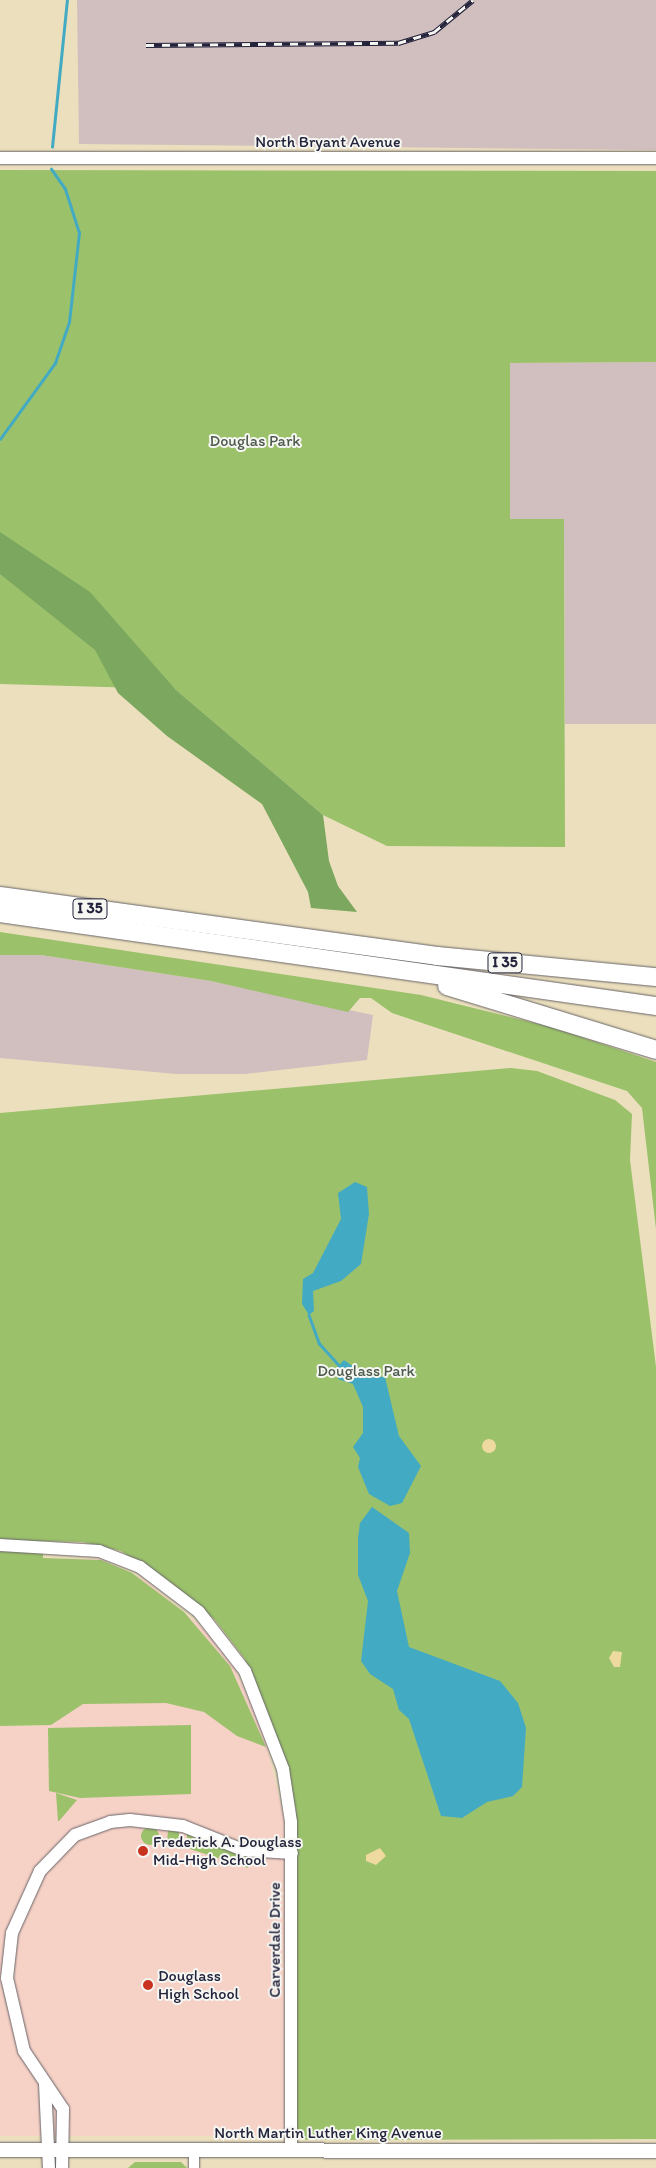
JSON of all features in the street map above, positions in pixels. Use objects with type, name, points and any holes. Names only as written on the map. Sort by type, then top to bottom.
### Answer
[{"type":"highway","points":[[0,890],[29,900]]},
{"type":"highway","name":"I 35","points":[[0,896],[437,956],[656,977]]},
{"type":"highway","name":"I 35","points":[[2,914],[656,1006]]},
{"type":"highway","points":[[378,968],[580,1024],[656,1050]]},
{"type":"main road","name":"North Martin Luther King Avenue","points":[[0,2150],[656,2151]]},
{"type":"street","name":"North Bryant Avenue","points":[[0,158],[656,158]]},
{"type":"street","name":"Carverdale Drive","points":[[0,1545],[72,1547],[118,1557],[172,1589],[219,1633],[245,1672],[283,1769],[292,1854],[291,2151]]},
{"type":"street","points":[[49,2168],[56,2150],[63,2109],[24,2050],[15,2023],[8,1959],[27,1892],[63,1844],[101,1824],[148,1820],[183,1826],[243,1850],[292,1854]]},
{"type":"street","points":[[56,2150],[62,2168]]},
{"type":"street","points":[[194,2151],[194,2168]]},
{"type":"shaded area","points":[[77,0],[656,0],[656,150],[79,144]]},
{"type":"shaded area","points":[[656,362],[656,724],[565,724],[564,519],[510,519],[509,363]]},
{"type":"shaded area","points":[[0,955],[41,955],[211,981],[373,1015],[367,1060],[245,1074],[176,1074],[0,1058]]},
{"type":"shaded area","name":"Frederick A. Douglass Mid-High School","points":[[42,1558],[101,1559],[145,1580],[204,1629],[234,1666],[264,1734],[284,1818],[284,2136],[0,2136],[0,1726],[41,1726]]},
{"type":"green space","name":"Douglas Park","points":[[0,170],[656,171],[656,362],[510,363],[510,519],[564,519],[565,847],[387,846],[323,815],[175,689],[0,684]]},
{"type":"green space","points":[[0,532],[90,592],[175,689],[323,815],[329,861],[338,886],[357,912],[311,908],[308,892],[262,804],[167,736],[118,693],[95,650],[0,574]]},
{"type":"green space","points":[[0,932],[421,995],[551,1027],[656,1062],[656,1229],[642,1108],[627,1091],[392,1013],[371,998],[360,998],[348,1012],[211,981],[41,955],[0,955]]},
{"type":"green space","name":"Douglass Park","points":[[511,1068],[537,1071],[615,1100],[632,1114],[630,1160],[656,1367],[656,2139],[306,2140],[296,2131],[296,1810],[285,1759],[245,1659],[215,1620],[174,1586],[121,1551],[83,1542],[43,1541],[43,1558],[101,1560],[132,1573],[184,1612],[230,1666],[266,1747],[237,1736],[204,1712],[166,1703],[83,1704],[51,1725],[0,1726],[0,1113]]},
{"type":"green space","points":[[191,1725],[191,1794],[80,1798],[49,1791],[48,1728]]},
{"type":"green space","points":[[56,1793],[77,1800],[59,1821],[58,1821]]},
{"type":"green space","points":[[146,1827],[154,1827],[159,1832],[157,1843],[146,1845],[141,1840],[141,1832]]},
{"type":"green space","points":[[168,1830],[179,1830],[179,1847],[167,1844]]},
{"type":"green space","points":[[187,1833],[248,1856],[248,1868],[187,1848]]},
{"type":"green space","points":[[135,2162],[181,2162],[187,2168],[128,2168]]},
{"type":"sand","points":[[486,1439],[492,1439],[496,1446],[492,1453],[486,1453],[482,1449],[482,1443]]},
{"type":"sand","points":[[613,1651],[622,1652],[620,1667],[614,1667],[609,1658]]},
{"type":"sand","points":[[380,1848],[386,1856],[376,1865],[366,1861],[366,1855]]},
{"type":"water","points":[[355,1182],[367,1187],[369,1214],[361,1264],[341,1281],[313,1291],[314,1311],[309,1315],[302,1304],[303,1279],[313,1273],[341,1219],[338,1193]]},
{"type":"water","points":[[344,1360],[366,1376],[385,1377],[399,1436],[421,1466],[402,1503],[390,1506],[369,1494],[358,1467],[360,1458],[353,1447],[363,1433],[363,1407],[353,1384],[338,1379],[335,1369]]},
{"type":"water","points":[[372,1507],[409,1533],[410,1553],[397,1591],[409,1647],[500,1681],[518,1703],[526,1728],[522,1787],[513,1796],[487,1802],[462,1818],[441,1816],[409,1719],[399,1710],[393,1689],[370,1674],[361,1661],[368,1601],[358,1575],[358,1538],[360,1523]]},
{"type":"waterway","points":[[52,147],[67,0]]},
{"type":"waterway","points":[[0,439],[55,363],[69,322],[79,233],[65,189],[51,169]]},
{"type":"waterway","points":[[309,1315],[319,1343],[338,1364]]},
{"type":"railway","points":[[146,45],[398,43],[434,32],[473,0]]},
{"type":"place","name":"Frederick A. Douglass Mid-High School","points":[[143,1851]]},
{"type":"place","name":"Douglass High School","points":[[148,1985]]}]
